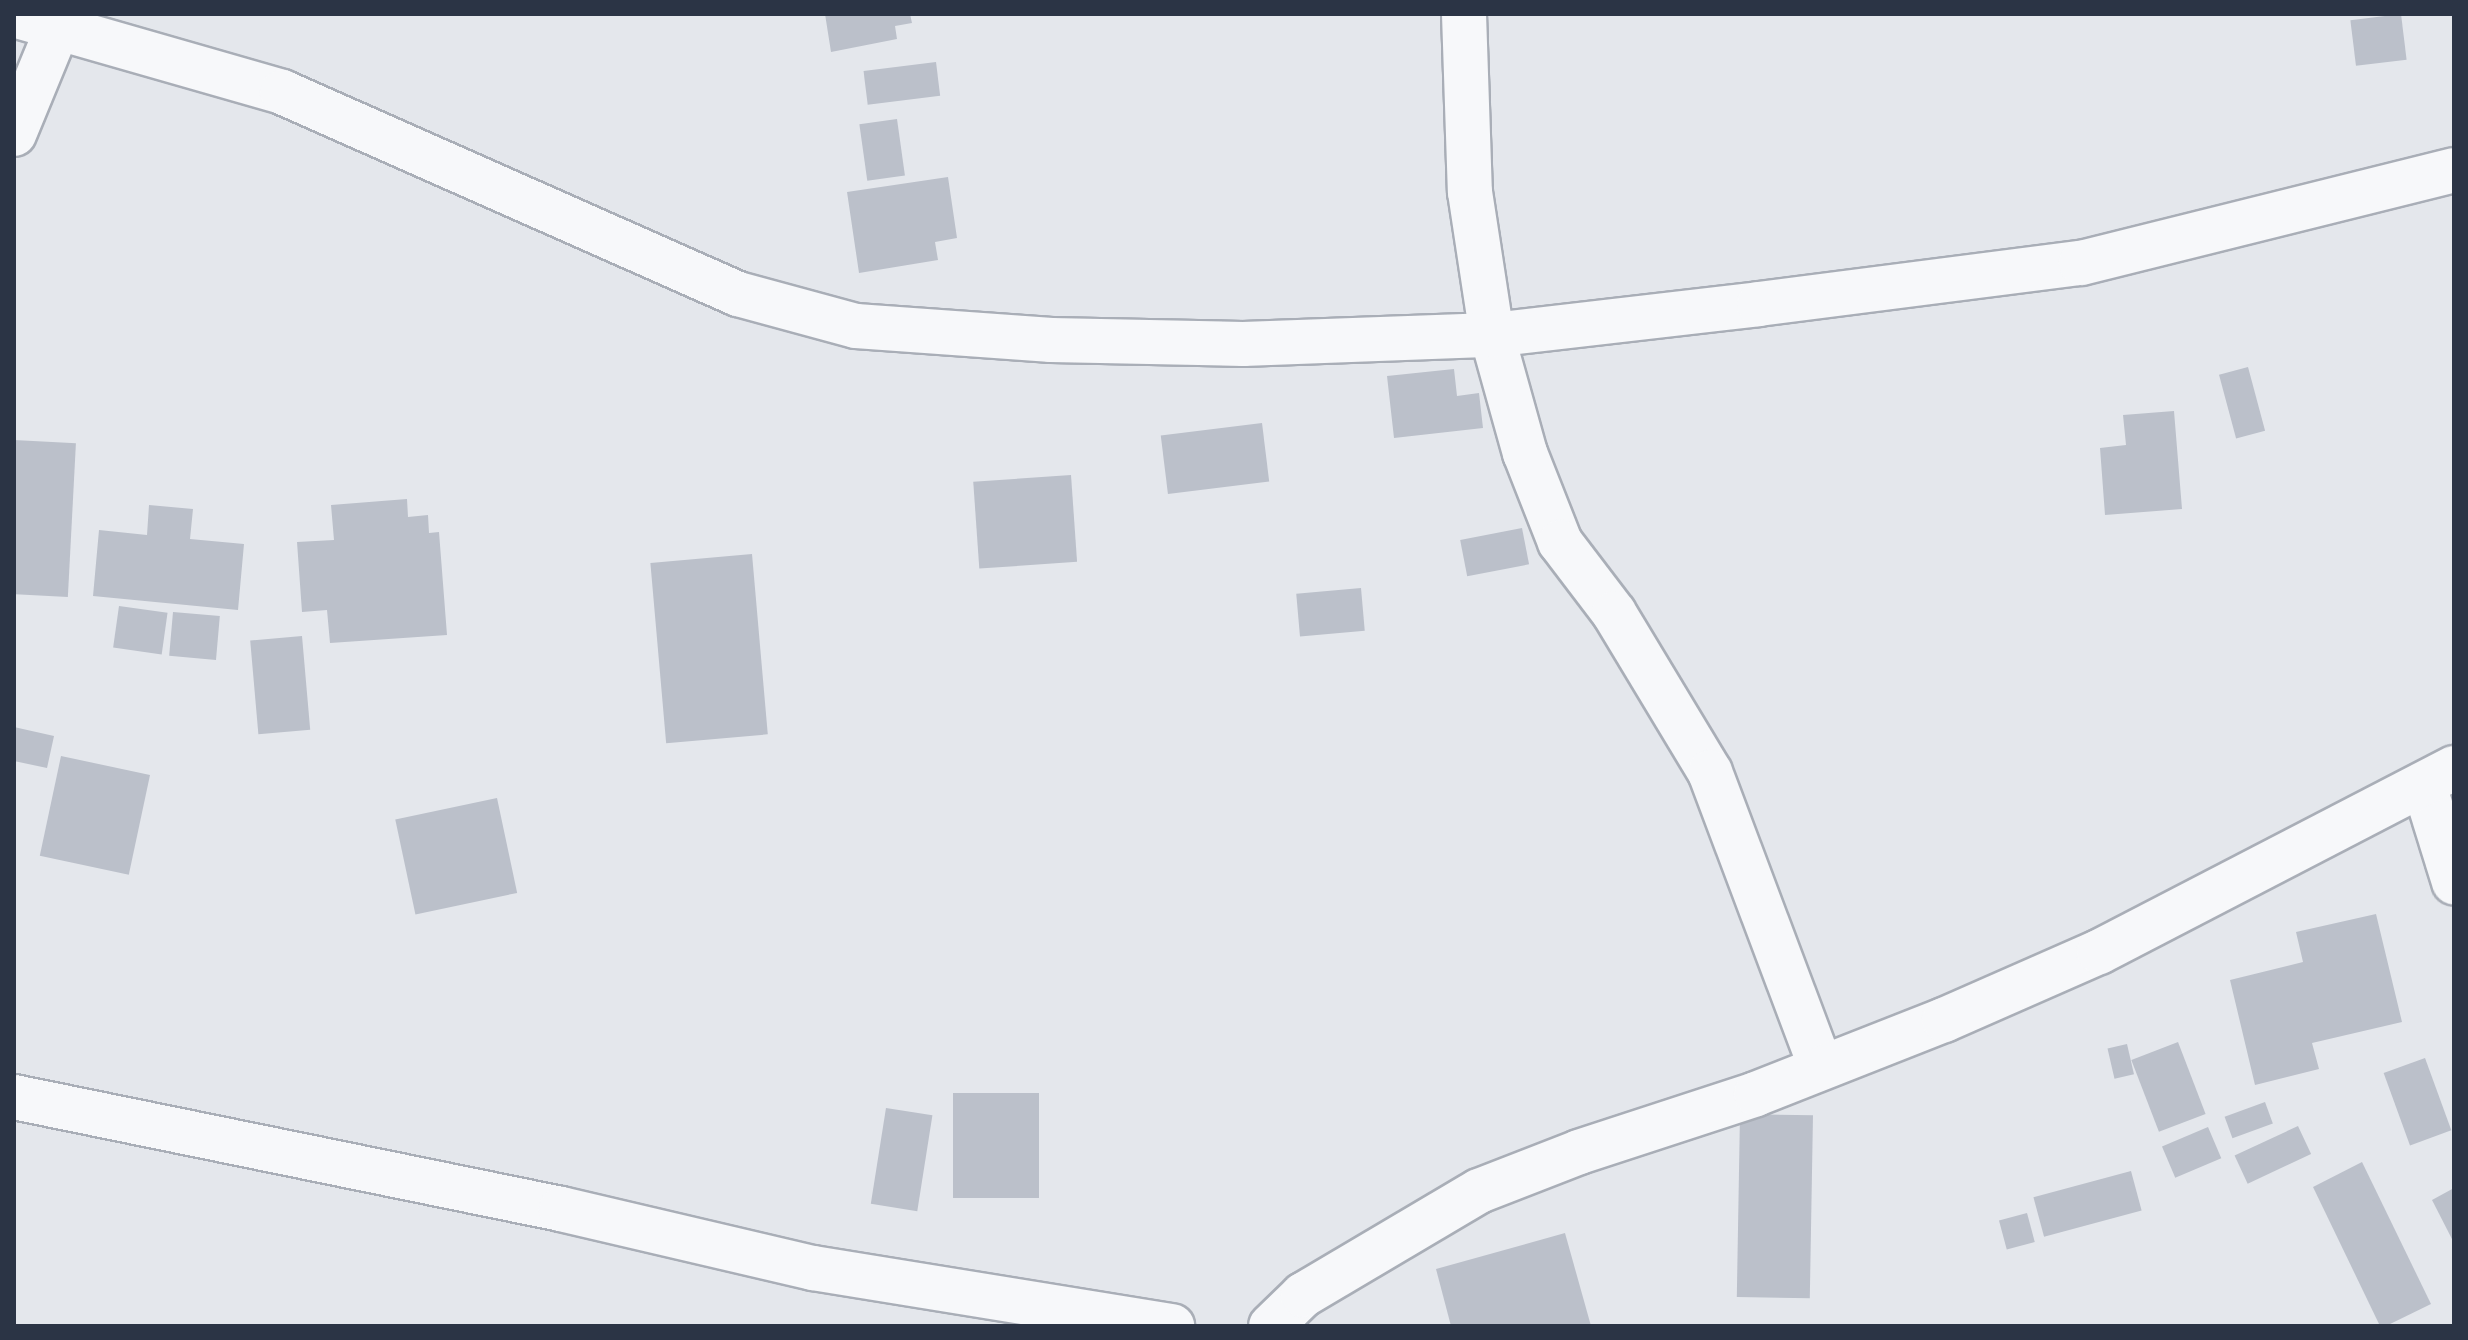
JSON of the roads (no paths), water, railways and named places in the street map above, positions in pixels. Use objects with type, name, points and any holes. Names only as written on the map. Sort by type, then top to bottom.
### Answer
[{"type":"street","points":[[1464,14],[1470,192],[1492,335],[1525,453],[1560,542],[1614,613],[1710,772],[1821,1067]]},
{"type":"street","points":[[14,15],[59,25],[282,92],[738,294],[856,326],[1051,340],[1243,344],[1492,335],[2081,263],[2454,170]]},
{"type":"street","points":[[14,134],[59,25]]},
{"type":"street","points":[[1271,1326],[1303,1295],[1479,1191],[1821,1067],[2099,952],[2439,777],[2454,882]]},
{"type":"street","points":[[14,1097],[561,1209],[813,1268],[1127,1315],[1172,1326]]}]
